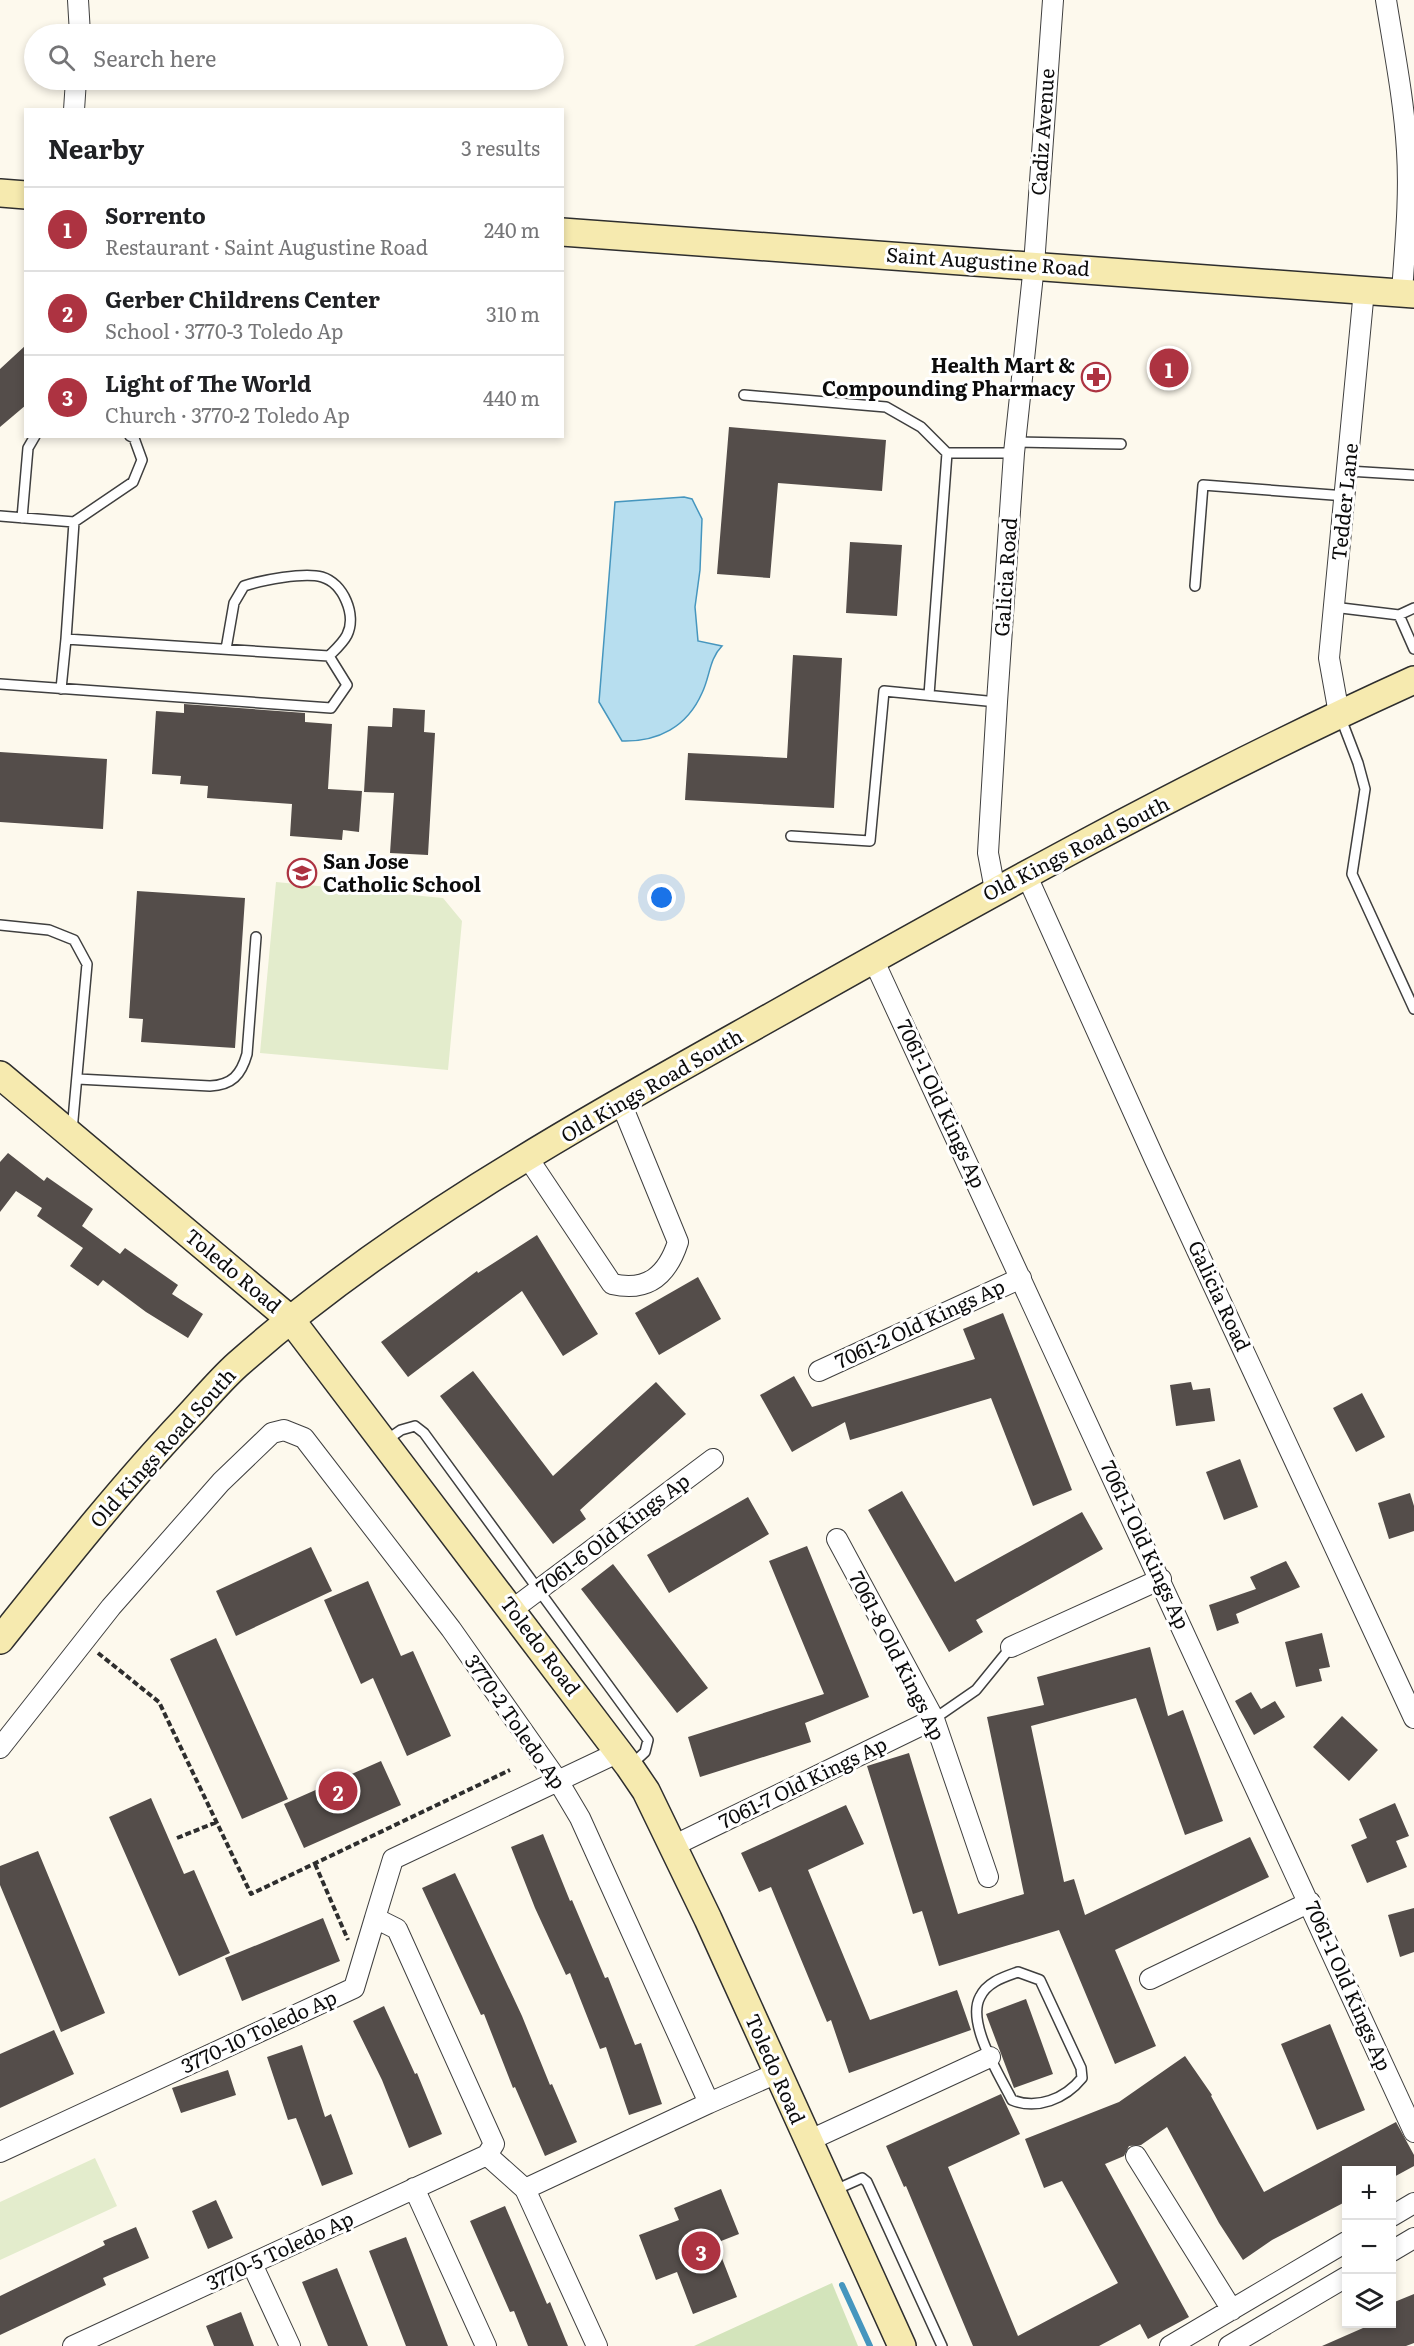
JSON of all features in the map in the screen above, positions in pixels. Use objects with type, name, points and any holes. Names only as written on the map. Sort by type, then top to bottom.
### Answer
[{"type":"street","points":[[78,0],[79,24]]},
{"type":"street","name":"Cadiz Avenue","points":[[1034,265],[1053,0]]},
{"type":"street","points":[[1386,0],[1403,106],[1407,152],[1408,294]]},
{"type":"street","points":[[74,108],[75,90]]},
{"type":"street","points":[[0,193],[24,195]]},
{"type":"street","name":"Saint Augustine Road","points":[[564,232],[1408,294]]},
{"type":"street","name":"Galicia Road","points":[[995,890],[988,853],[997,702],[1015,447],[1034,265]]},
{"type":"street","name":"Tedder Lane","points":[[1339,714],[1329,658],[1364,290]]},
{"type":"street","name":"Old Kings Road South","points":[[0,1640],[135,1473],[235,1367],[291,1320],[406,1234],[621,1103],[995,890],[1339,714],[1414,680]]},
{"type":"street","name":"Galicia Road","points":[[1026,874],[1155,1160],[1414,1718]]},
{"type":"street","name":"7061-1 Old Kings Ap","points":[[873,959],[1310,1902],[1414,2132]]},
{"type":"street","name":"Toledo Road","points":[[0,1076],[291,1320],[513,1609],[624,1759],[646,1791],[673,1846],[902,2346]]},
{"type":"street","points":[[528,1158],[612,1284],[630,1288],[645,1284],[671,1263],[678,1242],[621,1103]]},
{"type":"street","name":"7061-2 Old Kings Ap","points":[[819,1371],[1021,1278]]},
{"type":"street","name":"3770-2 Toledo Ap","points":[[3,1737],[175,1533],[222,1482],[272,1433],[284,1430],[304,1437],[451,1629],[558,1781],[580,1818],[709,2103]]},
{"type":"street","name":"7061-6 Old Kings Ap","points":[[513,1609],[713,1459]]},
{"type":"street","name":"7061-8 Old Kings Ap","points":[[837,1539],[934,1719],[988,1877]]},
{"type":"street","points":[[1011,1647],[1161,1579]]},
{"type":"street","name":"7061-7 Old Kings Ap","points":[[673,1846],[934,1719]]},
{"type":"street","name":"3770-10 Toledo Ap","points":[[0,2152],[354,1988],[393,1859],[558,1781],[624,1759]]},
{"type":"street","points":[[1150,1979],[1310,1902]]},
{"type":"street","points":[[375,1918],[397,1929],[494,2144],[487,2155],[525,2189],[597,2346]]},
{"type":"street","points":[[808,2141],[990,2057]]},
{"type":"street","points":[[525,2189],[777,2073]]},
{"type":"street","name":"3770-5 Toledo Ap","points":[[73,2346],[487,2155]]},
{"type":"street","points":[[1136,2156],[1232,2310]]},
{"type":"street","points":[[414,2188],[486,2346]]},
{"type":"street","points":[[1396,2214],[1414,2203]]},
{"type":"street","points":[[1396,2249],[1414,2238]]},
{"type":"street","points":[[1170,2346],[1342,2245]]},
{"type":"street","points":[[252,2264],[290,2346]]},
{"type":"street","points":[[1229,2346],[1253,2340],[1342,2280]]},
{"type":"lane","points":[[744,395],[886,407],[921,427],[947,453],[929,695]]},
{"type":"lane","points":[[22,518],[28,448],[34,438]]},
{"type":"lane","points":[[0,516],[74,522],[133,482],[142,460],[134,438]]},
{"type":"lane","points":[[947,453],[1015,447],[1121,444]]},
{"type":"lane","points":[[1348,471],[1414,475]]},
{"type":"lane","points":[[1195,586],[1203,485],[1346,496]]},
{"type":"lane","points":[[61,689],[74,522]]},
{"type":"lane","points":[[226,649],[234,603],[244,586],[256,582],[314,576],[326,578],[336,586],[347,601],[350,620],[347,634],[328,656]]},
{"type":"lane","points":[[1333,607],[1399,615],[1414,608]]},
{"type":"lane","points":[[1399,615],[1414,649]]},
{"type":"lane","points":[[66,639],[328,656]]},
{"type":"lane","points":[[0,684],[331,708],[347,685],[328,656]]},
{"type":"lane","points":[[791,836],[870,841],[884,691],[997,702]]},
{"type":"lane","points":[[1339,714],[1358,762],[1365,789],[1352,874],[1414,1009]]},
{"type":"lane","points":[[0,926],[49,930],[74,940],[87,964],[78,1079],[71,1134]]},
{"type":"lane","points":[[78,1079],[210,1086],[224,1085],[235,1079],[243,1069],[247,1054],[256,938]]},
{"type":"lane","points":[[385,1441],[401,1430],[414,1426],[424,1433],[536,1590],[648,1740],[645,1752],[624,1759]]},
{"type":"lane","points":[[934,1719],[976,1690],[1011,1647]]},
{"type":"lane","points":[[1018,1972],[1040,1980],[1081,2068],[1082,2078],[1072,2089],[1063,2094],[1034,2106],[1023,2104],[1012,2100],[990,2057],[975,2017],[979,1997],[997,1980],[1018,1972]]},
{"type":"lane","points":[[831,2192],[862,2178],[867,2182],[942,2346]]},
{"type":"path","points":[[84,1641],[159,1702],[251,1894],[510,1770]]},
{"type":"path","points":[[177,1838],[217,1822]]},
{"type":"path","points":[[315,1864],[352,1948]]},
{"type":"green space","points":[[276,882],[443,898],[462,921],[448,1070],[260,1053]]},
{"type":"green space","points":[[95,2158],[117,2206],[0,2260],[0,2202]]},
{"type":"green space","points":[[832,2283],[858,2346],[694,2346]]},
{"type":"water","points":[[684,497],[692,499],[702,519],[700,570],[695,607],[698,641],[722,646],[712,662],[705,687],[696,705],[680,723],[648,739],[622,741],[599,702],[615,502]]},
{"type":"building","points":[[24,347],[24,407],[0,427],[0,369]]},
{"type":"building","points":[[729,427],[886,440],[882,491],[778,483],[770,578],[717,574]]},
{"type":"building","points":[[850,542],[902,545],[897,616],[846,613]]},
{"type":"building","points":[[793,655],[842,658],[834,808],[685,800],[688,753],[787,758]]},
{"type":"building","points":[[184,704],[305,713],[305,722],[332,724],[328,789],[362,791],[359,832],[343,830],[342,840],[290,836],[292,804],[207,798],[208,786],[180,784],[181,776],[152,774],[156,711],[184,713]]},
{"type":"building","points":[[393,708],[425,710],[424,732],[435,733],[428,855],[390,853],[394,793],[364,792],[368,726],[392,727]]},
{"type":"building","points":[[0,752],[107,759],[103,829],[0,822]]},
{"type":"building","points":[[137,891],[245,898],[235,1048],[141,1042],[143,1019],[129,1018]]},
{"type":"building","points":[[8,1153],[44,1181],[47,1177],[93,1209],[82,1226],[120,1254],[125,1248],[178,1285],[172,1294],[203,1314],[188,1338],[146,1312],[103,1280],[98,1286],[70,1266],[83,1248],[37,1216],[42,1208],[16,1191],[0,1212],[0,1162]]},
{"type":"building","points":[[537,1235],[598,1334],[563,1356],[522,1291],[408,1377],[381,1342],[477,1271],[478,1273]]},
{"type":"building","points":[[698,1277],[721,1319],[659,1355],[635,1313]]},
{"type":"building","points":[[1003,1313],[1072,1490],[1033,1506],[991,1398],[850,1440],[845,1422],[792,1452],[760,1395],[794,1376],[812,1407],[975,1359],[963,1329]]},
{"type":"building","points":[[473,1371],[553,1476],[656,1382],[686,1414],[580,1510],[586,1519],[553,1544],[440,1396]]},
{"type":"building","points":[[1191,1382],[1193,1390],[1210,1388],[1215,1421],[1176,1426],[1170,1385]]},
{"type":"building","points":[[1362,1393],[1385,1437],[1356,1452],[1333,1408]]},
{"type":"building","points":[[1240,1459],[1258,1507],[1224,1520],[1206,1472]]},
{"type":"building","points":[[902,1491],[955,1582],[1082,1512],[1103,1549],[976,1620],[983,1632],[949,1652],[868,1510]]},
{"type":"building","points":[[1410,1493],[1414,1506],[1414,1531],[1389,1539],[1378,1503]]},
{"type":"building","points":[[748,1497],[769,1534],[669,1593],[647,1555]]},
{"type":"building","points":[[807,1546],[869,1697],[805,1723],[811,1742],[700,1777],[688,1737],[824,1694],[769,1561]]},
{"type":"building","points":[[311,1547],[332,1591],[236,1636],[216,1591]]},
{"type":"building","points":[[1286,1561],[1300,1587],[1236,1614],[1239,1623],[1217,1631],[1209,1605],[1256,1589],[1250,1577]]},
{"type":"building","points":[[613,1564],[708,1688],[677,1713],[581,1589]]},
{"type":"building","points":[[368,1581],[401,1656],[413,1651],[451,1736],[407,1756],[373,1678],[361,1684],[324,1600]]},
{"type":"building","points":[[1322,1633],[1330,1667],[1319,1669],[1322,1681],[1296,1687],[1285,1642]]},
{"type":"building","points":[[216,1638],[288,1799],[242,1819],[170,1659]]},
{"type":"building","points":[[1150,1647],[1168,1716],[1183,1710],[1223,1821],[1185,1835],[1136,1698],[1031,1726],[1064,1882],[1074,1879],[1085,1915],[1250,1837],[1269,1877],[1115,1950],[1156,2046],[1115,2064],[1059,1930],[939,1966],[922,1911],[913,1914],[867,1766],[909,1753],[958,1914],[1024,1894],[987,1717],[1044,1705],[1037,1677]]},
{"type":"building","points":[[1251,1692],[1261,1709],[1275,1701],[1285,1717],[1254,1735],[1235,1701]]},
{"type":"building","points":[[1342,1716],[1378,1750],[1349,1781],[1313,1747]]},
{"type":"building","points":[[381,1761],[401,1805],[304,1848],[284,1804]]},
{"type":"building","points":[[151,1798],[184,1874],[194,1870],[230,1953],[179,1976],[109,1817]]},
{"type":"building","points":[[1395,1803],[1409,1836],[1396,1841],[1407,1867],[1367,1883],[1351,1845],[1367,1838],[1359,1819]]},
{"type":"building","points":[[846,1805],[864,1844],[808,1870],[870,2020],[957,1990],[971,2030],[849,2073],[831,2020],[827,2022],[771,1887],[759,1892],[741,1853]]},
{"type":"building","points":[[543,1834],[605,1978],[608,1977],[635,2045],[641,2043],[662,2104],[629,2115],[606,2047],[600,2049],[570,1973],[566,1975],[535,1908],[511,1847]]},
{"type":"building","points":[[38,1851],[105,2013],[61,2032],[0,1885],[0,1866]]},
{"type":"building","points":[[455,1873],[522,2016],[550,2085],[552,2084],[577,2142],[545,2156],[515,2087],[513,2088],[484,2014],[481,2015],[422,1888]]},
{"type":"building","points":[[1414,1908],[1414,1952],[1400,1957],[1388,1915]]},
{"type":"building","points":[[323,1918],[340,1961],[242,2001],[225,1958]]},
{"type":"building","points":[[1026,1999],[1053,2074],[1014,2088],[986,2014]]},
{"type":"building","points":[[384,2006],[415,2074],[417,2073],[442,2134],[409,2148],[382,2080],[353,2021]]},
{"type":"building","points":[[1330,2024],[1365,2110],[1317,2130],[1281,2044]]},
{"type":"building","points":[[54,2030],[74,2074],[0,2108],[0,2054]]},
{"type":"building","points":[[302,2045],[325,2117],[331,2114],[353,2174],[322,2186],[296,2118],[288,2120],[267,2057]]},
{"type":"building","points":[[1185,2056],[1212,2095],[1264,2192],[1396,2122],[1414,2155],[1414,2166],[1396,2176],[1396,2166],[1342,2166],[1342,2204],[1272,2240],[1243,2260],[1219,2223],[1167,2127],[1141,2145],[1129,2146],[1124,2156],[1105,2164],[1189,2317],[1148,2339],[1140,2324],[1099,2346],[973,2346],[906,2186],[904,2187],[886,2146],[1001,2094],[1020,2134],[948,2167],[1018,2336],[1118,2283],[1062,2181],[1044,2188],[1025,2139],[1119,2102]]},
{"type":"building","points":[[228,2070],[236,2095],[181,2113],[172,2088]]},
{"type":"building","points":[[721,2189],[739,2234],[716,2243],[737,2297],[693,2314],[677,2272],[656,2280],[639,2235],[679,2220],[674,2208]]},
{"type":"building","points":[[216,2200],[233,2238],[208,2249],[192,2211]]},
{"type":"building","points":[[505,2206],[547,2304],[550,2302],[568,2346],[528,2346],[514,2311],[510,2312],[470,2221]]},
{"type":"building","points":[[136,2227],[149,2258],[103,2278],[106,2285],[0,2335],[0,2296],[105,2245],[103,2241]]},
{"type":"building","points":[[406,2237],[448,2346],[406,2346],[369,2251]]},
{"type":"building","points":[[337,2268],[368,2346],[328,2346],[302,2282]]},
{"type":"building","points":[[1414,2294],[1414,2343],[1406,2346],[1322,2346],[1363,2328],[1396,2328],[1396,2301]]},
{"type":"building","points":[[241,2312],[254,2346],[214,2346],[206,2326]]},
{"type":"waterway","points":[[842,2285],[870,2346]]},
{"type":"place","name":"Sorrento","points":[[1169,368]]},
{"type":"place","name":"Health Mart & Compounding Pharmacy","points":[[1096,377]]},
{"type":"place","name":"San Jose Catholic School","points":[[302,873]]},
{"type":"place","name":"Gerber Childrens Center","points":[[338,1791]]},
{"type":"place","name":"Light of The World","points":[[701,2251]]}]
